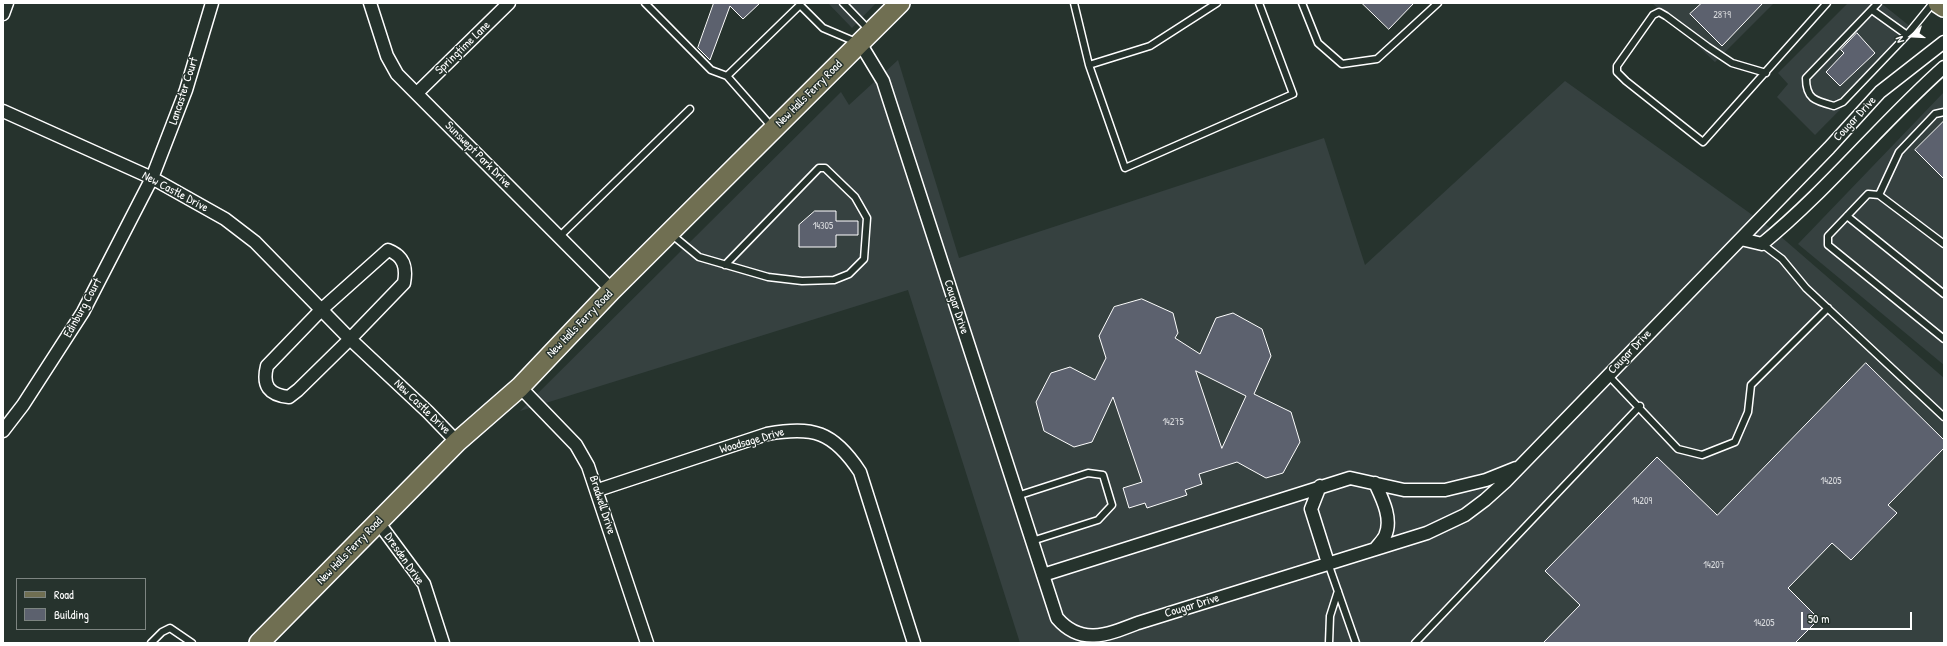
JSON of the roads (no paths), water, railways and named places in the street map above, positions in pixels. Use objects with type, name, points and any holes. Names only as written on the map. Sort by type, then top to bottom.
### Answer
[{"type":"main road","name":"New Halls Ferry Road","points":[[259,643],[331,572],[457,442],[520,387],[612,290],[900,3]]},
{"type":"street","points":[[3,14],[7,3]]},
{"type":"street","name":"Lancaster Court","points":[[152,178],[186,90],[212,3]]},
{"type":"street","name":"Sunswept Park Drive","points":[[370,3],[387,56],[397,74],[612,290]]},
{"type":"street","name":"Springtime Lane","points":[[417,93],[509,3]]},
{"type":"street","name":"Cougar Drive","points":[[865,37],[883,81],[1057,618],[1066,630],[1077,636],[1098,638],[1138,623],[1427,532],[1465,515],[1485,500],[1520,466],[1741,239],[1880,92],[1944,42]]},
{"type":"street","name":"Cougar Drive","points":[[1762,244],[1790,221],[1920,88],[1944,67]]},
{"type":"street","name":"New Castle Drive","points":[[3,111],[152,178],[225,219],[255,242],[322,309],[350,340],[428,412],[457,442]]},
{"type":"street","name":"Edinburg Court","points":[[3,431],[35,387],[83,312],[152,178]]},
{"type":"street","points":[[1741,239],[1762,244]]},
{"type":"street","points":[[388,250],[398,254],[406,272],[404,283],[350,340],[289,396],[279,396],[270,390],[264,379],[267,366],[322,309],[388,250]]},
{"type":"street","name":"Bradwell Drive","points":[[520,387],[576,445],[588,466],[598,490],[647,643]]},
{"type":"street","name":"Woodsage Drive","points":[[598,490],[767,434],[789,430],[814,431],[834,442],[850,458],[860,472],[914,643]]},
{"type":"street","name":"Cougar Drive","points":[[1044,575],[1223,519],[1320,486],[1350,478],[1404,490],[1445,490],[1486,480],[1520,466]]},
{"type":"street","points":[[1375,484],[1382,499],[1387,525],[1385,536],[1375,549]]},
{"type":"street","points":[[1320,486],[1311,509],[1328,563]]},
{"type":"street","name":"Dresden Drive","points":[[378,522],[424,584],[443,643]]},
{"type":"lane","points":[[645,3],[711,70],[726,76],[774,129]]},
{"type":"lane","points":[[843,3],[865,37]]},
{"type":"lane","points":[[1074,3],[1089,65],[1125,168],[1293,94],[1259,3]]},
{"type":"lane","points":[[1089,65],[1150,46],[1217,3]]},
{"type":"lane","points":[[1302,3],[1318,43],[1342,64],[1376,59],[1438,3]]},
{"type":"lane","points":[[1766,73],[1732,62],[1659,12],[1653,15],[1617,66],[1617,72],[1703,142],[1766,73],[1827,3]]},
{"type":"lane","points":[[1878,3],[1806,78],[1806,88],[1811,97],[1818,102],[1834,106],[1843,102],[1907,35],[1940,4]]},
{"type":"lane","points":[[726,76],[799,4],[823,28],[865,37]]},
{"type":"lane","points":[[1872,10],[1907,35]]},
{"type":"lane","points":[[559,237],[690,110]]},
{"type":"lane","points":[[1879,194],[1899,152],[1936,114],[1944,112]]},
{"type":"lane","points":[[670,233],[699,257],[725,265],[768,277],[802,281],[834,280],[849,274],[864,259],[867,218],[855,197],[826,168],[819,168],[725,265]]},
{"type":"lane","points":[[1944,244],[1879,194],[1868,194],[1828,236],[1828,245],[1944,339]]},
{"type":"lane","points":[[1848,216],[1944,294]]},
{"type":"lane","points":[[1762,244],[1782,259],[1806,288],[1944,417]]},
{"type":"lane","points":[[1608,375],[1640,406],[1678,449],[1702,455],[1735,442],[1748,412],[1751,385],[1828,308]]},
{"type":"lane","points":[[1415,643],[1640,406]]},
{"type":"lane","points":[[1017,496],[1088,473],[1103,476],[1112,506],[1098,520],[1032,541]]},
{"type":"lane","points":[[1328,563],[1356,643]]},
{"type":"lane","points":[[1329,643],[1330,616],[1338,591]]},
{"type":"lane","points":[[151,643],[162,632],[170,628],[192,643]]}]
